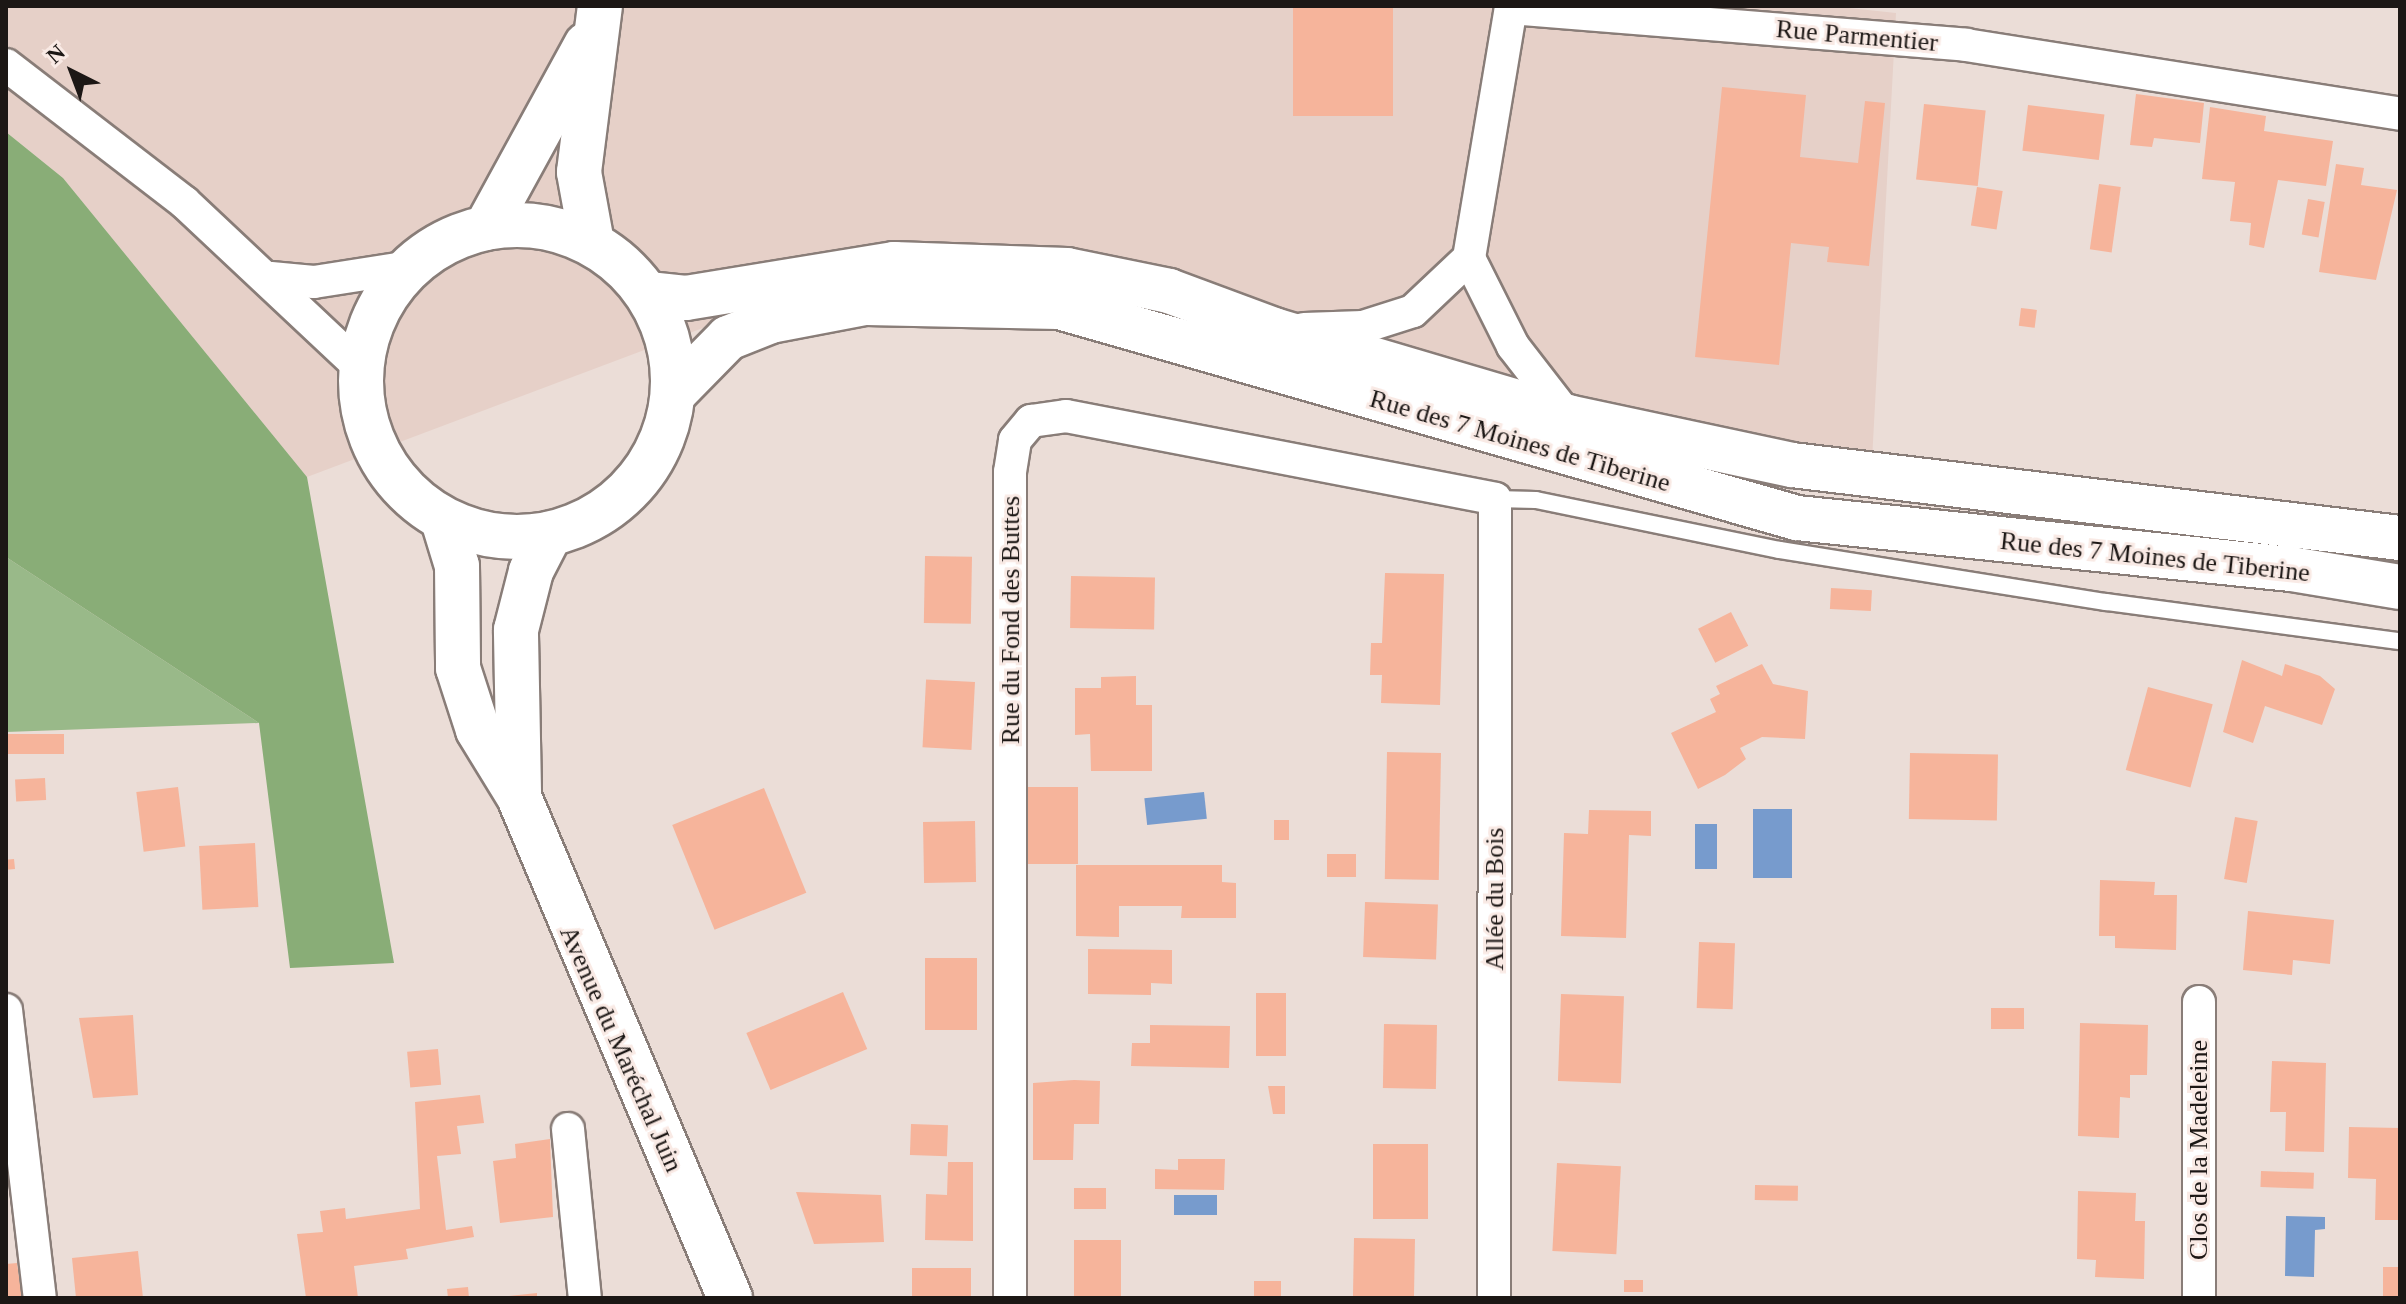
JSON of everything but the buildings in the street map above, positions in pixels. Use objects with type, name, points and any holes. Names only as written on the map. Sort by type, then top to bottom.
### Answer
[{"type":"main road","points":[[486,228],[596,21]]},
{"type":"main road","points":[[592,243],[579,172],[596,21]]},
{"type":"main road","points":[[541,226],[592,243],[648,294],[670,342],[674,393],[662,442],[635,484],[596,516],[550,534],[501,536],[443,520],[406,492],[379,456],[364,413],[361,368],[369,331],[410,267],[445,242],[486,228],[541,226]]},
{"type":"main road","name":"Rue des 7 Moines de Tiberine","points":[[648,294],[686,298],[811,273],[981,262],[1169,291],[1274,330],[1568,417],[1792,465],[2400,538]]},
{"type":"main road","name":"Rue des 7 Moines de Tiberine","points":[[674,393],[728,338],[771,321],[865,303],[1059,307],[1797,518],[2291,569],[2400,587]]},
{"type":"main road","name":"Avenue du Maréchal Juin","points":[[443,520],[457,566],[458,668],[478,730],[519,797],[730,1298]]},
{"type":"main road","name":"Avenue du Maréchal Juin","points":[[519,797],[516,630],[531,571],[550,534]]},
{"type":"street","name":"Rue Parmentier","points":[[1469,258],[1511,8],[1966,45],[2400,114]]},
{"type":"street","points":[[6,65],[271,278],[361,368]]},
{"type":"street","points":[[1274,330],[1363,327],[1413,311],[1469,258],[1513,346],[1568,417]]},
{"type":"street","points":[[271,278],[314,282],[410,267]]},
{"type":"street","name":"Rue du Fond des Buttes","points":[[1010,1298],[1015,440],[1031,421],[1066,416],[1495,499]]},
{"type":"street","name":"Allée du Bois","points":[[1494,1298],[1495,499]]},
{"type":"street","name":"Clos de la Madeleine","points":[[2199,1002],[2199,1298]]},
{"type":"street","points":[[6,1010],[40,1298]]},
{"type":"street","points":[[568,1129],[585,1298]]},
{"type":"lane","points":[[1495,499],[1536,500],[1780,550],[2090,600],[2400,641]]},
{"type":"shaded area","points":[[6,6],[1830,6],[1896,13],[1870,498],[1680,460],[1419,393],[1128,302],[793,294],[307,477],[63,178],[6,132]]},
{"type":"green space","points":[[6,132],[63,178],[307,477],[394,963],[290,968],[259,723],[6,557]]},
{"type":"green space","points":[[6,557],[259,723],[6,732]]},
{"type":"water","points":[[1204,792],[1207,819],[1147,825],[1144,798]]},
{"type":"water","points":[[1753,809],[1792,809],[1792,878],[1753,878]]},
{"type":"water","points":[[1695,824],[1717,824],[1717,869],[1695,869]]},
{"type":"water","points":[[1174,1195],[1217,1195],[1217,1215],[1174,1215]]},
{"type":"water","points":[[2286,1216],[2325,1217],[2325,1229],[2315,1230],[2314,1277],[2285,1276]]}]
